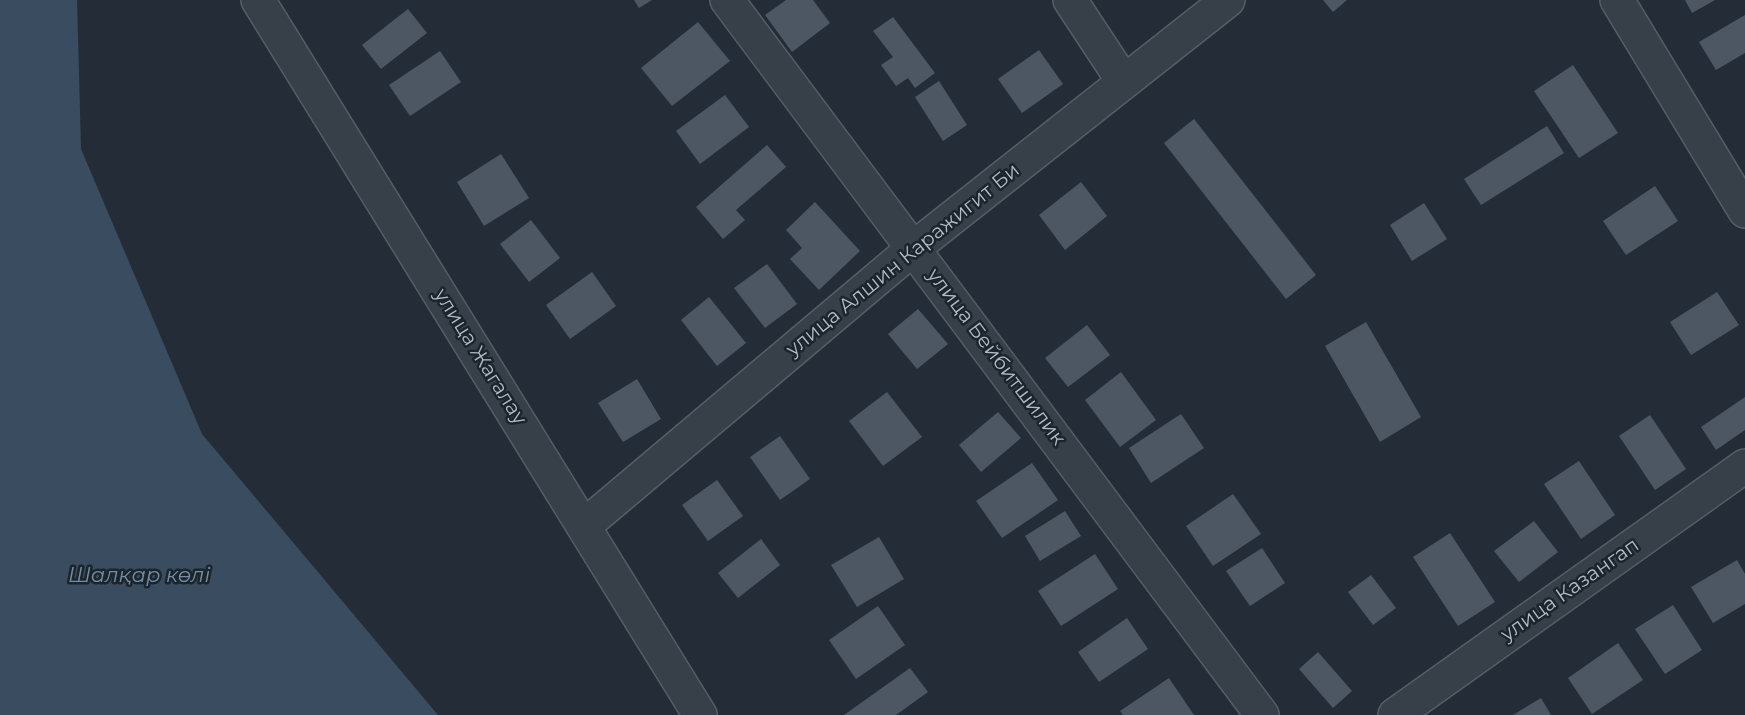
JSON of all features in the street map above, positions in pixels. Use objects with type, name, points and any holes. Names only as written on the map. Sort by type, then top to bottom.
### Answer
[{"type":"street","name":"улица Жагалау","points":[[258,0],[700,715]]},
{"type":"street","name":"улица Бейбитшилик","points":[[727,0],[915,247],[1262,715]]},
{"type":"street","points":[[1070,0],[1124,82]]},
{"type":"street","name":"улица Алшин Каражигит Би","points":[[584,526],[915,247],[1228,0]]},
{"type":"street","points":[[1617,0],[1745,211]]},
{"type":"street","name":"улица Казангап","points":[[1395,715],[1745,466]]},
{"type":"water","name":"Шалқар көлі","points":[[0,0],[77,0],[81,149],[202,434],[438,715],[0,715]]},
{"type":"building","points":[[634,0],[652,0],[639,8]]},
{"type":"building","points":[[786,0],[813,0],[830,23],[792,52],[765,15]]},
{"type":"building","points":[[1323,0],[1347,0],[1333,12]]},
{"type":"building","points":[[1685,0],[1715,0],[1692,13]]},
{"type":"building","points":[[408,9],[427,33],[381,69],[362,45]]},
{"type":"building","points":[[1745,15],[1745,53],[1716,70],[1699,42]]},
{"type":"building","points":[[893,17],[935,73],[915,88],[908,78],[896,86],[881,65],[893,57],[873,31]]},
{"type":"building","points":[[698,22],[730,61],[672,106],[641,68]]},
{"type":"building","points":[[1039,50],[1063,84],[1022,113],[998,79]]},
{"type":"building","points":[[440,51],[461,82],[410,116],[389,85]]},
{"type":"building","points":[[1573,65],[1618,133],[1579,158],[1534,91]]},
{"type":"building","points":[[939,81],[967,125],[943,141],[915,97]]},
{"type":"building","points":[[725,95],[749,127],[700,164],[676,131]]},
{"type":"building","points":[[1194,119],[1316,275],[1286,299],[1164,143]]},
{"type":"building","points":[[1547,126],[1564,153],[1481,205],[1464,179]]},
{"type":"building","points":[[767,145],[786,167],[736,210],[745,220],[723,239],[696,207]]},
{"type":"building","points":[[501,154],[529,198],[484,226],[457,182]]},
{"type":"building","points":[[1081,182],[1107,216],[1065,250],[1039,215]]},
{"type":"building","points":[[1655,186],[1678,221],[1626,255],[1603,221]]},
{"type":"building","points":[[815,202],[860,251],[819,290],[790,259],[802,248],[786,230]]},
{"type":"building","points":[[1424,203],[1447,239],[1412,261],[1390,225]]},
{"type":"building","points":[[531,220],[560,258],[529,282],[500,244]]},
{"type":"building","points":[[767,264],[797,304],[765,328],[734,288]]},
{"type":"building","points":[[592,272],[616,306],[570,339],[546,305]]},
{"type":"building","points":[[1717,292],[1739,325],[1691,355],[1670,322]]},
{"type":"building","points":[[709,297],[746,343],[717,366],[681,320]]},
{"type":"building","points":[[918,309],[948,344],[917,369],[888,334]]},
{"type":"building","points":[[1366,322],[1421,417],[1380,442],[1325,346]]},
{"type":"building","points":[[1087,325],[1110,355],[1068,387],[1045,358]]},
{"type":"building","points":[[1121,372],[1156,420],[1120,447],[1085,400]]},
{"type":"building","points":[[637,379],[661,419],[623,442],[598,403]]},
{"type":"building","points":[[887,392],[922,437],[883,466],[849,421]]},
{"type":"building","points":[[1745,397],[1745,430],[1716,450],[1701,427]]},
{"type":"building","points":[[998,412],[1021,438],[981,472],[959,445]]},
{"type":"building","points":[[1181,414],[1204,448],[1151,483],[1129,448]]},
{"type":"building","points":[[1650,415],[1686,469],[1655,490],[1619,436]]},
{"type":"building","points":[[780,436],[810,479],[780,500],[750,457]]},
{"type":"building","points":[[1579,461],[1615,515],[1581,539],[1544,484]]},
{"type":"building","points":[[1032,463],[1058,500],[1002,538],[976,501]]},
{"type":"building","points":[[717,480],[743,516],[708,541],[682,505]]},
{"type":"building","points":[[1233,494],[1261,534],[1213,566],[1186,526]]},
{"type":"building","points":[[1065,511],[1081,536],[1040,561],[1025,536]]},
{"type":"building","points":[[1534,521],[1558,552],[1519,582],[1494,551]]},
{"type":"building","points":[[1450,533],[1495,602],[1458,626],[1413,557]]},
{"type":"building","points":[[879,537],[904,579],[857,607],[831,565]]},
{"type":"building","points":[[761,539],[780,565],[738,598],[718,573]]},
{"type":"building","points":[[1262,548],[1285,583],[1250,606],[1226,571]]},
{"type":"building","points":[[1095,554],[1118,589],[1061,626],[1038,591]]},
{"type":"building","points":[[1737,560],[1745,574],[1745,604],[1713,623],[1691,587]]},
{"type":"building","points":[[1371,575],[1396,608],[1373,625],[1348,592]]},
{"type":"building","points":[[1673,605],[1702,650],[1665,674],[1635,629]]},
{"type":"building","points":[[878,606],[905,645],[856,679],[829,640]]},
{"type":"building","points":[[1127,618],[1148,649],[1099,682],[1078,652]]},
{"type":"building","points":[[1618,643],[1643,680],[1592,714],[1568,678]]},
{"type":"building","points":[[1318,652],[1352,691],[1333,708],[1299,669]]},
{"type":"building","points":[[910,668],[928,692],[896,715],[844,715]]},
{"type":"building","points":[[1169,678],[1194,715],[1123,715],[1120,711]]},
{"type":"building","points":[[1541,698],[1551,715],[1513,715]]}]
